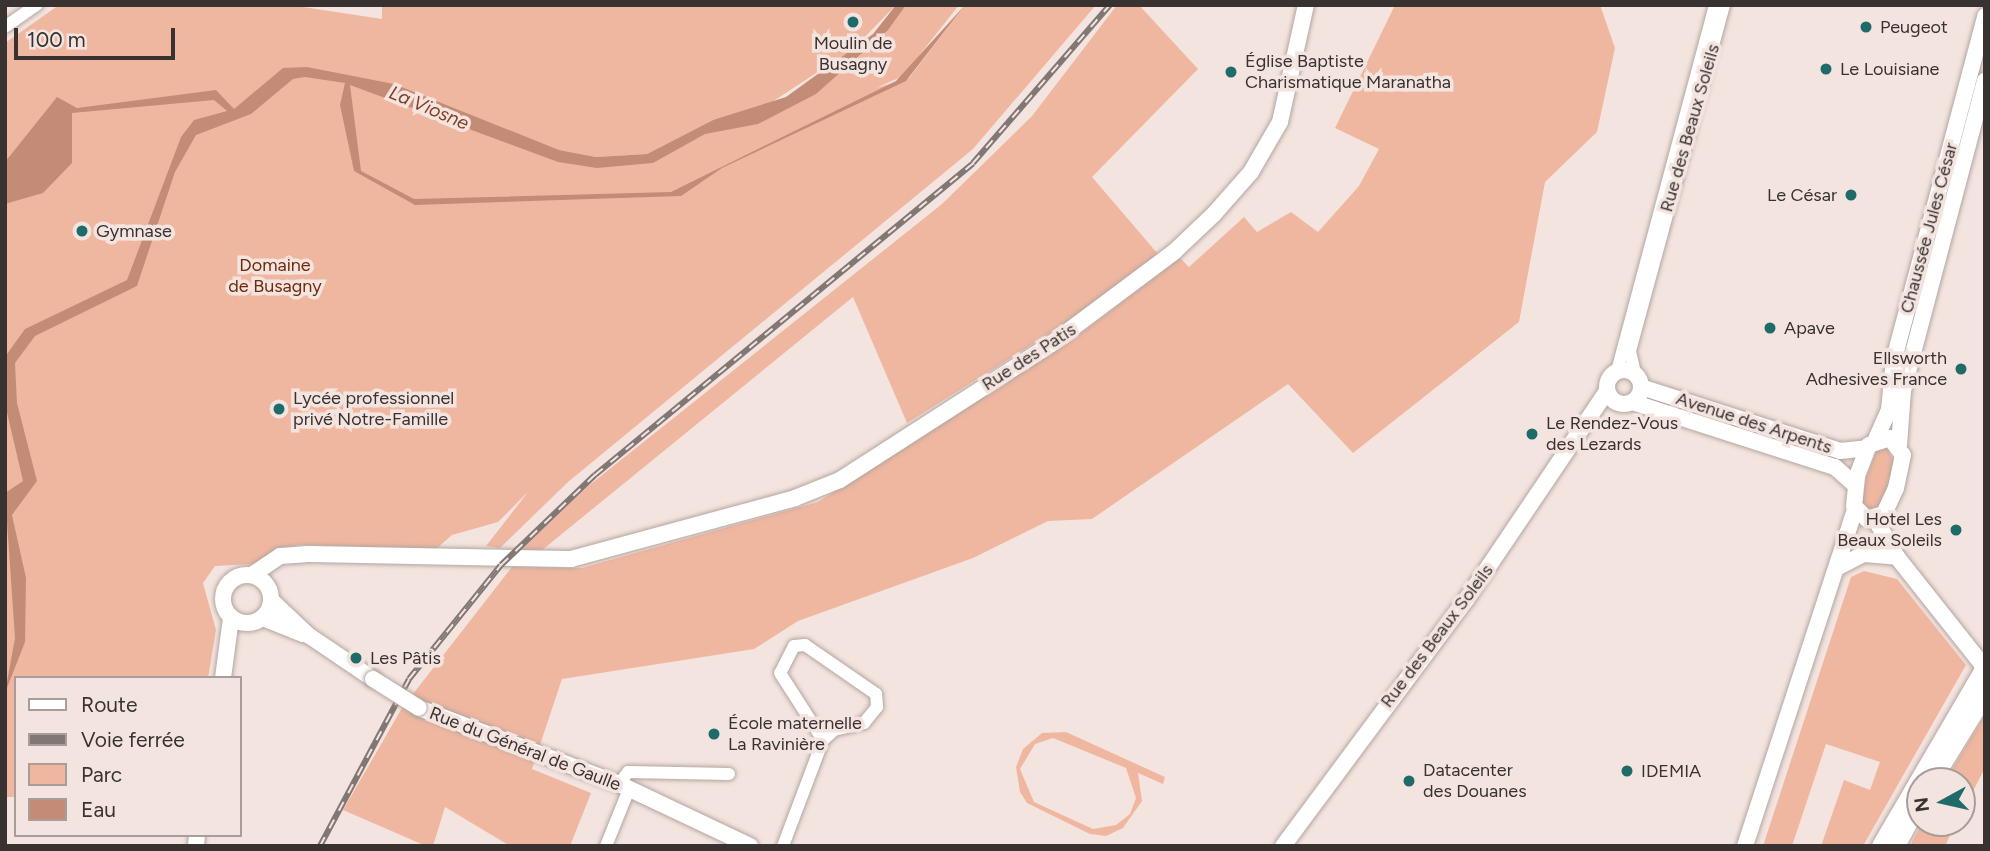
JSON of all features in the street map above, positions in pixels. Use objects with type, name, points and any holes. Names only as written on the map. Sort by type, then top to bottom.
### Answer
[{"type":"highway","points":[[1881,846],[1985,668]]},
{"type":"highway","points":[[1940,767],[1985,695]]},
{"type":"highway","points":[[1896,846],[1906,828]]},
{"type":"main road","name":"Rue des Patis","points":[[252,575],[281,556],[306,554],[571,559],[824,488],[1051,344],[1174,252],[1239,188],[1280,122],[1306,5]]},
{"type":"main road","name":"Chaussée Jules César","points":[[1896,556],[1855,485],[1871,444],[1889,410],[1894,359],[1985,16]]},
{"type":"main road","name":"Chaussée Jules César","points":[[1871,515],[1901,472],[1899,445],[1903,391],[1985,81]]},
{"type":"main road","name":"Avenue des Arpents","points":[[1616,371],[1840,451],[1871,444],[1899,445]]},
{"type":"main road","name":"Rue des Beaux Soleils","points":[[1283,846],[1466,600],[1587,424],[1616,371]]},
{"type":"main road","points":[[1607,391],[1626,403],[1638,380]]},
{"type":"main road","name":"Avenue des Arpents","points":[[1626,403],[1835,467],[1855,485]]},
{"type":"main road","name":"Rue des Beaux Soleils","points":[[1587,424],[1626,403]]},
{"type":"main road","points":[[1745,846],[1838,567],[1853,530],[1871,515]]},
{"type":"main road","points":[[1838,567],[1869,553],[1896,556],[1985,668]]},
{"type":"main road","points":[[267,584],[288,561],[306,554]]},
{"type":"main road","points":[[252,575],[267,584],[272,601],[224,674],[231,618],[223,597],[226,586],[252,575]]},
{"type":"main road","name":"Rue du Général de Gaulle","points":[[272,601],[308,635],[419,708],[624,786],[750,846]]},
{"type":"main road","points":[[231,618],[257,621]]},
{"type":"main road","name":"Rue du Général de Gaulle","points":[[257,621],[308,635]]},
{"type":"street","points":[[5,27],[37,5]]},
{"type":"street","name":"Rue des Beaux Soleils","points":[[1616,371],[1714,5]]},
{"type":"street","name":"Rue des Beaux Soleils","points":[[1638,380],[1630,351],[1724,5]]},
{"type":"street","points":[[783,846],[823,740],[834,730],[864,723],[877,707],[876,694],[804,645],[794,646],[780,673],[823,740]]},
{"type":"street","points":[[611,843],[628,772],[729,774]]},
{"type":"green space","name":"Domaine de Busagny","points":[[59,5],[290,5],[382,19],[382,5],[896,5],[853,49],[758,111],[713,120],[647,154],[596,157],[559,150],[563,157],[636,160],[700,132],[759,118],[855,60],[906,5],[959,5],[903,76],[876,88],[909,78],[965,5],[1096,5],[973,149],[568,482],[500,548],[486,546],[528,492],[498,522],[452,535],[436,549],[297,545],[253,564],[215,566],[203,583],[216,630],[208,676],[14,676],[14,797],[5,797],[5,43]]},
{"type":"green space","points":[[1117,5],[1139,5],[1198,69],[1092,177],[1158,254],[1055,330],[907,423],[853,297],[536,555],[519,552],[587,487],[942,204],[1032,116]]},
{"type":"green space","points":[[1395,5],[1600,5],[1615,48],[1597,132],[1545,182],[1519,322],[1353,453],[1288,384],[1092,519],[1048,521],[973,558],[798,621],[754,649],[562,679],[532,769],[591,793],[570,846],[510,846],[445,807],[433,846],[426,846],[343,810],[402,708],[512,567],[582,568],[818,502],[1067,344],[1180,258],[1189,267],[1244,217],[1257,232],[1291,212],[1318,232],[1359,186],[1379,149],[1335,128]]},
{"type":"green space","points":[[1886,447],[1894,462],[1887,491],[1881,504],[1868,511],[1862,504],[1866,478],[1877,450]]},
{"type":"green space","points":[[1864,571],[1897,579],[1966,665],[1863,846],[1821,846],[1844,780],[1870,790],[1880,762],[1826,744],[1792,846],[1763,846],[1851,577]]},
{"type":"green space","points":[[1985,715],[1985,768],[1976,785],[1976,767],[1953,767]]},
{"type":"green space","points":[[1066,732],[1165,777],[1163,784],[1138,773],[1142,801],[1123,828],[1106,836],[1090,834],[1027,803],[1020,792],[1016,767],[1023,749],[1042,733]],"holes":[[[1053,738],[1126,768],[1136,798],[1130,814],[1116,825],[1093,829],[1034,802],[1020,769],[1035,744]]]},
{"type":"green space","points":[[1915,837],[1949,837],[1945,846],[1910,846]]},
{"type":"water","name":"La Viosne","points":[[896,5],[906,5],[888,30],[816,94],[758,124],[705,134],[653,163],[597,168],[558,162],[350,85],[361,171],[414,199],[671,192],[896,81],[965,5],[906,81],[722,168],[681,196],[415,205],[354,171],[340,105],[345,83],[305,77],[293,79],[251,114],[196,135],[175,172],[137,286],[35,336],[15,363],[17,403],[37,481],[12,515],[26,578],[25,642],[5,693],[15,638],[5,493],[23,481],[5,404],[7,354],[25,329],[127,280],[181,137],[194,120],[227,111],[214,100],[72,113],[72,163],[43,193],[5,204],[5,162],[57,97],[77,108],[216,90],[234,109],[283,68],[307,67],[394,84],[559,150],[596,157],[647,154],[713,120],[786,97],[873,34]]},
{"type":"railway","points":[[320,846],[409,679],[501,565],[595,475],[973,163],[1110,5]]},
{"type":"place","name":"Moulin de Busagny","points":[[853,22]]},
{"type":"place","name":"Peugeot","points":[[1866,27]]},
{"type":"place","name":"Le Louisiane","points":[[1826,69]]},
{"type":"place","name":"Église Baptiste Charismatique Maranatha","points":[[1231,72]]},
{"type":"place","name":"Le César","points":[[1851,195]]},
{"type":"place","name":"Gymnase","points":[[82,231]]},
{"type":"place","name":"Apave","points":[[1770,328]]},
{"type":"place","name":"Ellsworth Adhesives France","points":[[1961,369]]},
{"type":"place","name":"Lycée professionnel privé Notre-Famille","points":[[279,409]]},
{"type":"place","name":"Le Rendez-Vous des Lezards","points":[[1532,434]]},
{"type":"place","name":"Hotel Les Beaux Soleils","points":[[1956,530]]},
{"type":"place","name":"Les Pâtis","points":[[356,658]]},
{"type":"place","name":"École maternelle La Ravinière","points":[[714,734]]},
{"type":"place","name":"IDEMIA","points":[[1627,771]]},
{"type":"place","name":"Datacenter des Douanes","points":[[1409,781]]}]
